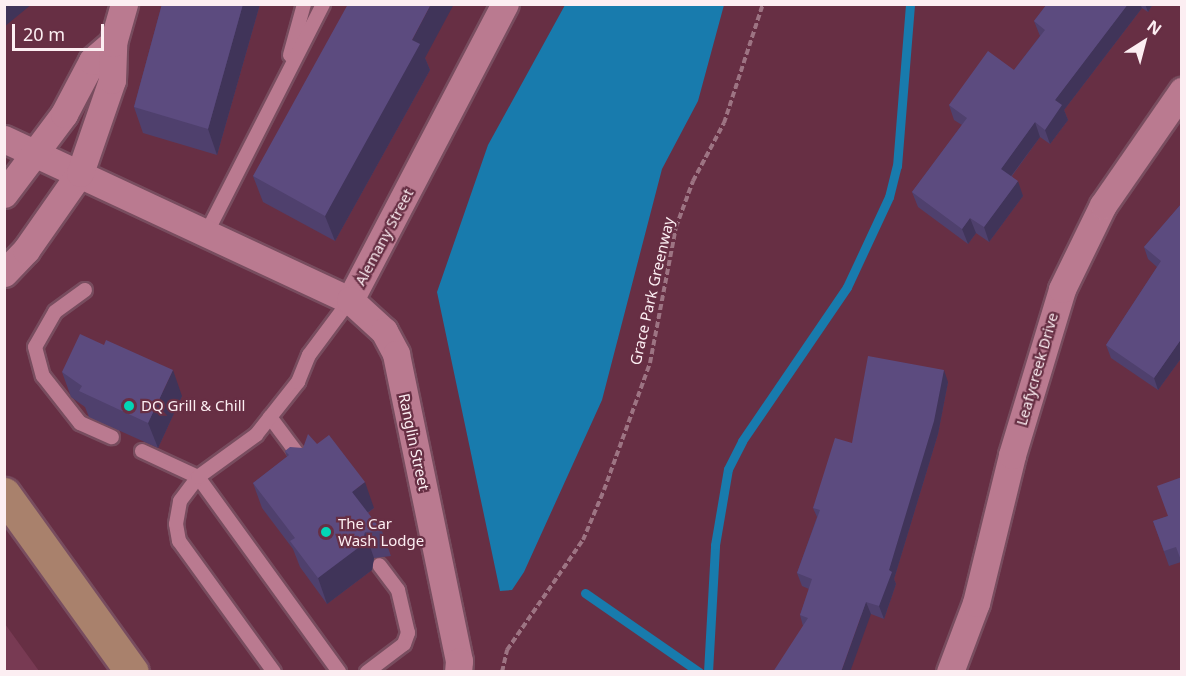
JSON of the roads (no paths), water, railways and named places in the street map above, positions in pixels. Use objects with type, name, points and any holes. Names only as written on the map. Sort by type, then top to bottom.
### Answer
[{"type":"main road","points":[[4,494],[132,672]]},
{"type":"street","points":[[4,273],[26,250],[80,173],[112,80],[113,43],[124,4]]},
{"type":"street","name":"Alemany Street","points":[[4,140],[80,173],[350,300],[505,4]]},
{"type":"street","points":[[4,194],[64,114],[92,61],[113,43]]},
{"type":"street","name":"Leafycreek Drive","points":[[950,672],[976,603],[1012,455],[1062,289],[1103,205],[1182,91]]},
{"type":"street","name":"Ranglin Street","points":[[350,300],[384,331],[396,354],[459,661],[458,672]]},
{"type":"lane","points":[[284,77],[304,4]]},
{"type":"lane","points":[[207,232],[323,4]]},
{"type":"lane","points":[[85,290],[55,312],[35,347],[43,376],[80,423],[112,437]]},
{"type":"lane","points":[[274,672],[179,541],[176,524],[180,501],[198,477],[256,435],[298,382],[309,355],[350,300]]},
{"type":"lane","points":[[270,417],[307,467]]},
{"type":"lane","points":[[142,451],[198,477],[339,672]]},
{"type":"lane","points":[[367,672],[404,644],[408,633],[398,590],[379,565]]},
{"type":"water","points":[[565,5],[724,5],[698,101],[662,169],[602,400],[524,572],[512,590],[500,591],[437,292],[488,145]]},
{"type":"waterway","points":[[708,672],[715,545],[728,469],[742,441],[847,287],[889,197],[897,166],[910,4]]},
{"type":"waterway","points":[[585,593],[699,672]]},
{"type":"place","name":"DQ Grill & Chill","points":[[129,406]]},
{"type":"place","name":"The Car Wash Lodge","points":[[326,532]]}]
